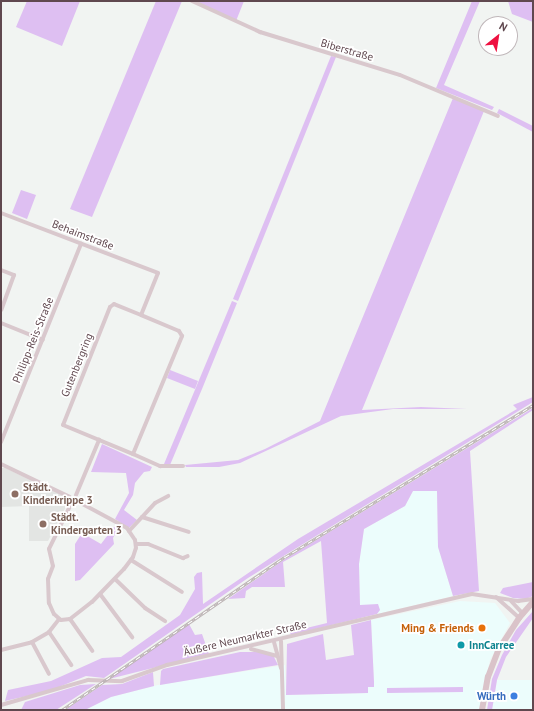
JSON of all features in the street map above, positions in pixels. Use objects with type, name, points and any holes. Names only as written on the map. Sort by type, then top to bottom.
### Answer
[{"type":"main road","points":[[482,710],[493,664],[521,616],[533,602]]},
{"type":"street","name":"Biberstraße","points":[[192,1],[260,32],[400,75],[498,116]]},
{"type":"street","name":"Behaimstraße","points":[[1,213],[158,273],[141,315]]},
{"type":"street","name":"Philipp-Reis-Straße","points":[[1,442],[81,244]]},
{"type":"street","points":[[1,270],[14,275],[1,310]]},
{"type":"street","name":"Gutenbergring","points":[[133,454],[182,336],[179,331],[114,304],[110,307],[63,425],[160,466],[183,466]]},
{"type":"street","points":[[1,323],[43,340]]},
{"type":"street","points":[[78,501],[76,495],[99,440]]},
{"type":"street","points":[[1,464],[70,497],[72,502],[49,546],[53,566],[48,579],[49,604],[59,619]]},
{"type":"street","points":[[70,497],[76,495]]},
{"type":"street","points":[[129,531],[159,499],[168,496]]},
{"type":"street","points":[[59,619],[70,619],[100,594],[131,560],[136,544],[129,531],[78,501],[72,502]]},
{"type":"street","points":[[142,517],[189,532]]},
{"type":"street","points":[[136,544],[148,544],[183,558],[188,556]]},
{"type":"street","points":[[131,560],[182,592]]},
{"type":"street","points":[[115,579],[146,608],[165,621]]},
{"type":"street","points":[[100,594],[132,638]]},
{"type":"street","name":"Äußere Neumarkter Straße","points":[[1,705],[84,681],[122,681],[167,665],[281,641],[472,594],[509,599],[533,599]]},
{"type":"street","points":[[496,597],[521,616]]},
{"type":"street","points":[[509,599],[521,616]]},
{"type":"street","points":[[1,650],[32,642],[49,632],[59,619]]},
{"type":"street","points":[[70,619],[92,651]]},
{"type":"street","points":[[49,632],[71,665]]},
{"type":"street","points":[[281,641],[283,710]]},
{"type":"street","points":[[32,642],[49,674]]},
{"type":"street","points":[[274,642],[281,669]]},
{"type":"street","points":[[247,648],[267,652],[277,657]]},
{"type":"shaded area","points":[[27,1],[80,1],[62,46],[16,27]]},
{"type":"shaded area","points":[[156,1],[182,1],[92,217],[70,209]]},
{"type":"shaded area","points":[[195,1],[244,1],[236,21]]},
{"type":"shaded area","points":[[472,1],[480,1],[444,85],[494,107],[492,110],[436,88]]},
{"type":"shaded area","points":[[508,1],[533,1],[533,22],[512,14]]},
{"type":"shaded area","points":[[331,56],[336,57],[238,301],[233,299]]},
{"type":"shaded area","points":[[453,98],[484,111],[362,410],[421,407],[467,409],[393,409],[341,416],[240,463],[219,467],[186,467],[185,465],[238,460],[265,449],[320,421]]},
{"type":"shaded area","points":[[499,109],[533,126],[533,132],[497,113]]},
{"type":"shaded area","points":[[21,190],[36,195],[27,219],[12,213]]},
{"type":"shaded area","points":[[232,301],[237,303],[202,389],[170,465],[164,464]]},
{"type":"shaded area","points":[[170,370],[198,381],[195,389],[167,378]]},
{"type":"shaded area","points":[[533,397],[533,402],[248,578],[104,678],[86,676],[49,691],[5,701],[8,690],[51,681],[102,658],[121,657],[180,615],[195,589],[194,577],[197,573],[202,572],[203,604],[298,539],[517,409],[513,405]]},
{"type":"shaded area","points":[[533,408],[533,410],[470,451],[479,591],[453,596],[438,547],[437,491],[413,491],[405,506],[364,529],[359,564],[360,605],[378,604],[380,610],[377,614],[291,635],[290,632],[327,623],[321,541],[283,562],[285,587],[252,587],[246,591],[245,598],[228,599],[282,561]]},
{"type":"shaded area","points":[[102,444],[152,467],[150,471],[144,472],[135,483],[133,495],[124,510],[137,520],[129,528],[115,519],[129,493],[126,473],[91,472]]},
{"type":"shaded area","name":"Städt. Kindergarten 3","points":[[1,468],[5,468],[60,494],[69,501],[48,541],[29,541],[29,506],[1,507]]},
{"type":"shaded area","points":[[413,491],[437,491],[438,547],[453,596],[377,614],[360,605],[359,564],[364,529],[405,506]]},
{"type":"shaded area","points":[[114,527],[118,529],[113,538],[114,544],[80,580],[75,581],[75,544],[82,533],[101,544]]},
{"type":"shaded area","points":[[533,582],[533,596],[526,599],[513,598],[500,593],[503,588]]},
{"type":"shaded area","points":[[460,601],[495,603],[510,623],[490,660],[479,710],[85,710],[111,697],[158,685],[285,665],[286,695],[368,693],[368,687],[374,682],[371,620]]},
{"type":"shaded area","points":[[533,611],[533,618],[506,657],[497,680],[492,710],[487,710],[492,679],[502,655],[516,630]]},
{"type":"shaded area","points":[[371,620],[374,687],[368,687],[368,693],[286,695],[287,644],[323,634],[326,660],[354,655],[351,625]]},
{"type":"shaded area","points":[[189,624],[195,635],[202,634],[209,654],[109,679]]},
{"type":"shaded area","points":[[240,652],[260,652],[273,655],[278,665],[160,685],[161,671],[163,669]]},
{"type":"shaded area","points":[[153,672],[154,686],[111,697],[85,710],[65,710],[102,685],[122,684]]},
{"type":"shaded area","points":[[497,680],[533,680],[533,710],[492,710]]},
{"type":"shaded area","points":[[96,684],[56,710],[21,710],[25,702],[80,685]]},
{"type":"shaded area","points":[[463,687],[463,692],[387,693],[387,688]]},
{"type":"railway","points":[[62,710],[285,557],[533,405]]},
{"type":"place","name":"Städt. Kinderkrippe 3","points":[[15,494]]},
{"type":"place","name":"Städt. Kindergarten 3","points":[[43,524]]},
{"type":"place","name":"Ming & Friends","points":[[482,628]]},
{"type":"place","name":"InnCarree","points":[[461,645]]},
{"type":"place","name":"Würth","points":[[514,696]]}]
